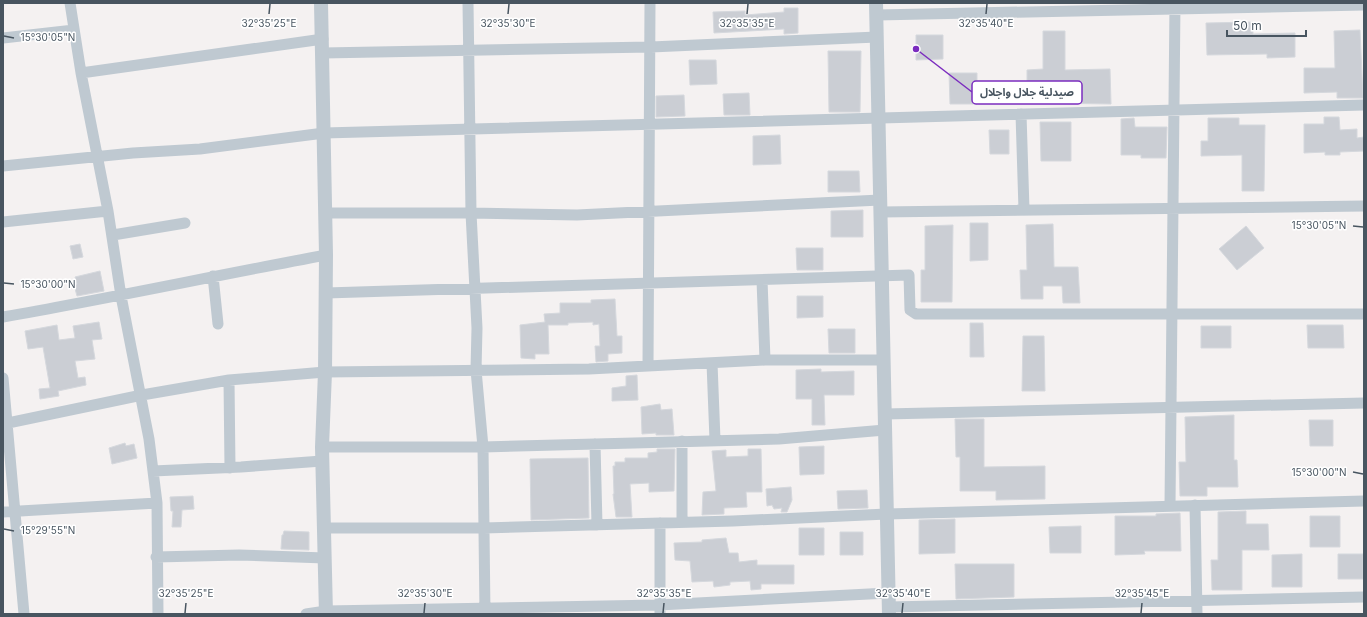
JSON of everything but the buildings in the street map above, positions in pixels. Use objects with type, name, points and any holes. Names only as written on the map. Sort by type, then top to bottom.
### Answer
[{"type":"street","points":[[70,3],[81,73],[113,235],[121,296],[142,395],[157,503],[156,558],[158,614]]},
{"type":"street","points":[[322,3],[326,255],[325,372],[322,454],[326,612]]},
{"type":"street","points":[[468,3],[472,130],[471,213],[477,328],[476,370],[483,447],[485,610]]},
{"type":"street","points":[[648,366],[650,3]]},
{"type":"street","points":[[1364,6],[1271,5],[877,9],[889,611],[1197,600],[1364,597]]},
{"type":"street","points":[[1170,506],[1175,6]]},
{"type":"street","points":[[3,38],[74,30]]},
{"type":"street","points":[[81,73],[323,46],[470,49],[650,47],[877,37]]},
{"type":"street","points":[[3,166],[200,149],[324,133],[650,125],[879,117],[1364,106]]},
{"type":"street","points":[[1021,114],[1024,210]]},
{"type":"street","points":[[325,213],[577,215],[648,211],[881,206],[1024,210],[1364,206]]},
{"type":"street","points":[[3,222],[108,211]]},
{"type":"street","points":[[113,235],[185,222]]},
{"type":"street","points":[[3,317],[121,296],[213,276],[326,255]]},
{"type":"street","points":[[326,293],[648,282],[762,280],[882,274],[909,275],[910,310],[916,314],[1364,314]]},
{"type":"street","points":[[213,276],[218,324]]},
{"type":"street","points":[[762,280],[765,360]]},
{"type":"street","points":[[8,423],[142,395],[229,380],[325,372],[589,369],[765,360],[884,360]]},
{"type":"street","points":[[712,363],[715,440]]},
{"type":"street","points":[[3,378],[24,614]]},
{"type":"street","points":[[229,380],[230,468]]},
{"type":"street","points":[[885,414],[1364,403]]},
{"type":"street","points":[[153,472],[230,468],[322,454],[483,447],[779,439],[885,430]]},
{"type":"street","points":[[682,441],[682,522]]},
{"type":"street","points":[[595,444],[596,525]]},
{"type":"street","points":[[325,528],[484,528],[887,514],[1364,501]]},
{"type":"street","points":[[3,512],[157,503]]},
{"type":"street","points":[[1195,505],[1197,614]]},
{"type":"street","points":[[660,523],[660,609]]},
{"type":"street","points":[[156,558],[239,555],[325,558]]},
{"type":"street","points":[[306,614],[326,612],[660,609],[888,593]]},
{"type":"place","name":"صيدلية جلال واجلال","points":[[916,49]]}]
